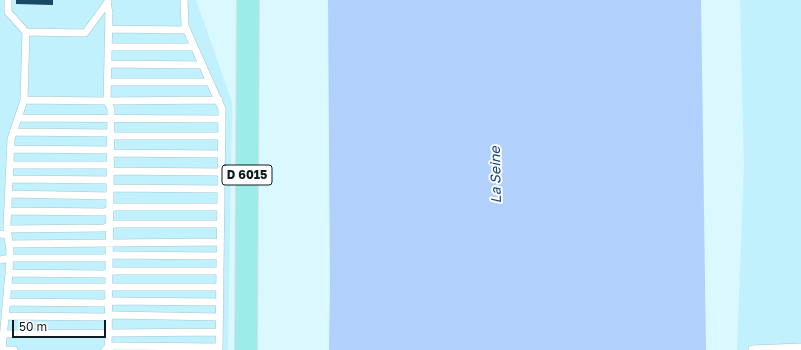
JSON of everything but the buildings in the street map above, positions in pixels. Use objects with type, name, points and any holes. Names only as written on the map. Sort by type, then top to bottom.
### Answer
[{"type":"main road","name":"D 6015","points":[[246,350],[248,0]]},
{"type":"lane","points":[[8,0],[8,12],[26,32],[24,100],[13,132],[10,150],[8,194],[10,258],[2,350],[14,350]]},
{"type":"lane","points":[[107,350],[113,346],[219,348],[222,109],[185,26],[184,0]]},
{"type":"lane","points":[[26,32],[85,33],[108,2]]},
{"type":"lane","points":[[107,350],[111,134],[111,109],[107,101],[109,47],[108,2]]},
{"type":"lane","points":[[109,29],[187,30]]},
{"type":"lane","points":[[109,47],[194,47]]},
{"type":"lane","points":[[108,64],[202,65]]},
{"type":"lane","points":[[108,82],[210,82]]},
{"type":"lane","points":[[24,100],[219,100]]},
{"type":"lane","points":[[18,118],[222,118]]},
{"type":"lane","points":[[13,132],[222,136]]},
{"type":"lane","points":[[10,150],[222,154]]},
{"type":"lane","points":[[10,165],[221,172]]},
{"type":"lane","points":[[9,179],[110,188]]},
{"type":"lane","points":[[8,194],[110,188],[221,188]]},
{"type":"lane","points":[[8,212],[105,212],[114,207],[221,207]]},
{"type":"lane","points":[[0,234],[8,232],[104,228],[114,224],[220,224]]},
{"type":"lane","points":[[9,244],[220,242]]},
{"type":"lane","points":[[0,260],[10,258],[220,256]]},
{"type":"lane","points":[[9,273],[220,271]]},
{"type":"lane","points":[[7,287],[220,287]]},
{"type":"lane","points":[[6,302],[220,302]]},
{"type":"lane","points":[[5,316],[220,317]]},
{"type":"lane","points":[[4,334],[108,333],[113,331],[219,332]]},
{"type":"lane","points":[[752,349],[801,347]]},
{"type":"shaded area","points":[[0,0],[196,0],[232,102],[228,350],[0,350]]},
{"type":"shaded area","points":[[740,0],[801,0],[801,350],[737,350],[744,165]]},
{"type":"water","name":"La Seine","points":[[328,0],[701,0],[706,350],[329,350]]}]
